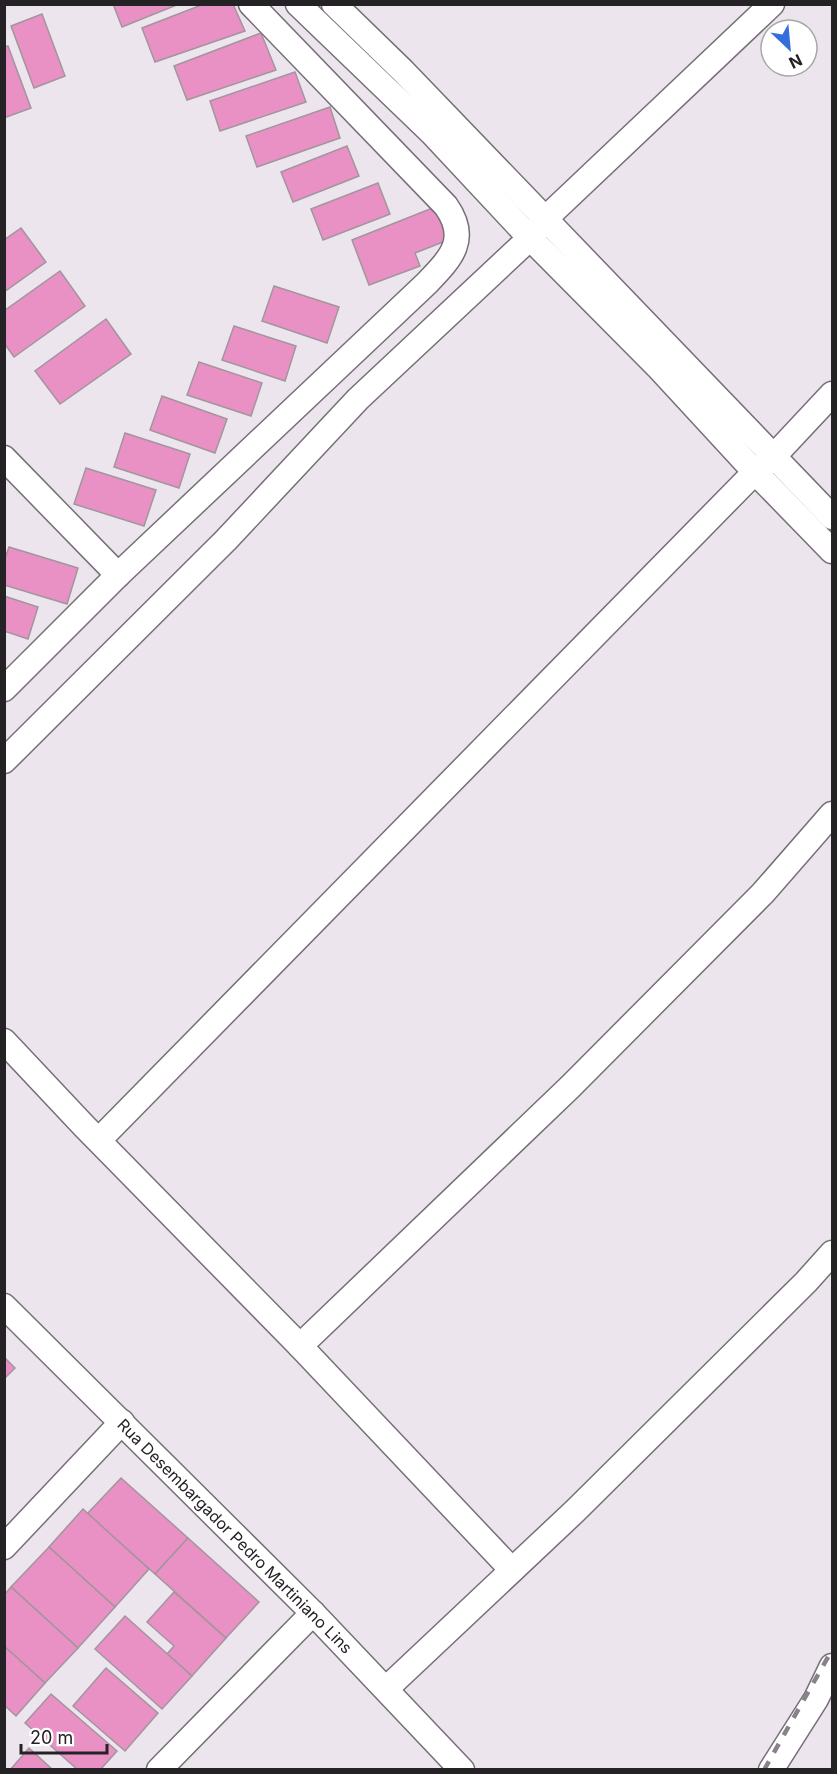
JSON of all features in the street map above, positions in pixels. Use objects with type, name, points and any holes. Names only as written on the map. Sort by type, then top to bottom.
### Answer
[{"type":"street","points":[[4,688],[118,575],[426,285],[448,260],[456,244],[456,223],[446,206],[250,4]]},
{"type":"street","points":[[298,4],[322,14],[530,238],[660,369],[832,551]]},
{"type":"street","points":[[334,4],[403,71],[832,517]]},
{"type":"street","points":[[4,761],[226,540],[358,399],[530,238],[545,219],[772,4]]},
{"type":"street","points":[[99,1140],[755,472],[774,456],[832,394]]},
{"type":"street","points":[[4,458],[118,575]]},
{"type":"street","points":[[300,1346],[570,1086],[763,893],[832,814]]},
{"type":"street","points":[[4,1041],[300,1346],[512,1570]]},
{"type":"street","points":[[386,1689],[575,1510],[807,1282],[832,1253]]},
{"type":"street","name":"Rua Desembargador Pedro Martiniano Lins","points":[[4,1306],[313,1613],[462,1770]]},
{"type":"street","points":[[4,1547],[122,1422]]},
{"type":"street","points":[[159,1770],[313,1613]]},
{"type":"street","points":[[771,1770],[816,1698],[832,1666]]},
{"type":"building","points":[[113,4],[179,4],[122,27]]},
{"type":"building","points":[[204,4],[233,4],[245,31],[155,62],[142,28]]},
{"type":"building","points":[[42,14],[65,76],[34,88],[11,26]]},
{"type":"building","points":[[261,33],[276,70],[187,100],[174,66]]},
{"type":"building","points":[[8,46],[31,108],[4,118],[4,47]]},
{"type":"building","points":[[295,72],[306,102],[220,131],[210,101]]},
{"type":"building","points":[[330,107],[340,138],[257,167],[246,136]]},
{"type":"building","points":[[347,146],[359,176],[293,202],[281,172]]},
{"type":"building","points":[[378,183],[390,214],[323,240],[311,209]]},
{"type":"building","points":[[435,207],[448,240],[415,253],[420,266],[369,285],[352,240]]},
{"type":"building","points":[[21,228],[46,262],[4,292],[4,240]]},
{"type":"building","points":[[60,271],[85,306],[14,357],[4,343],[4,311]]},
{"type":"building","points":[[274,286],[339,307],[327,343],[262,321]]},
{"type":"building","points":[[106,319],[131,354],[60,404],[35,371]]},
{"type":"building","points":[[234,326],[296,346],[285,381],[222,360]]},
{"type":"building","points":[[199,362],[262,383],[251,416],[187,395]]},
{"type":"building","points":[[162,396],[227,419],[215,453],[150,430]]},
{"type":"building","points":[[125,433],[190,454],[179,488],[114,467]]},
{"type":"building","points":[[86,468],[156,490],[144,526],[74,504]]},
{"type":"building","points":[[9,547],[78,568],[67,604],[4,585],[4,561]]},
{"type":"building","points":[[4,596],[38,607],[28,639],[4,631]]},
{"type":"building","points":[[4,1357],[15,1368],[4,1379]]},
{"type":"building","points":[[121,1478],[188,1538],[155,1574],[87,1514]]},
{"type":"building","points":[[83,1509],[149,1569],[115,1607],[49,1547]]},
{"type":"building","points":[[188,1538],[259,1602],[226,1638],[155,1574]]},
{"type":"building","points":[[49,1547],[115,1607],[78,1648],[11,1587]]},
{"type":"building","points":[[11,1587],[78,1648],[45,1683],[4,1646],[4,1595]]},
{"type":"building","points":[[174,1592],[226,1638],[192,1676],[167,1654],[174,1646],[147,1622]]},
{"type":"building","points":[[125,1616],[192,1676],[162,1709],[95,1649]]},
{"type":"building","points":[[4,1646],[45,1683],[16,1716],[4,1705]]},
{"type":"building","points":[[106,1668],[158,1713],[125,1751],[73,1706]]},
{"type":"building","points":[[51,1694],[117,1751],[100,1770],[78,1770],[25,1723]]},
{"type":"building","points":[[29,1748],[53,1770],[10,1770]]},
{"type":"railway","points":[[764,1770],[832,1650]]}]
